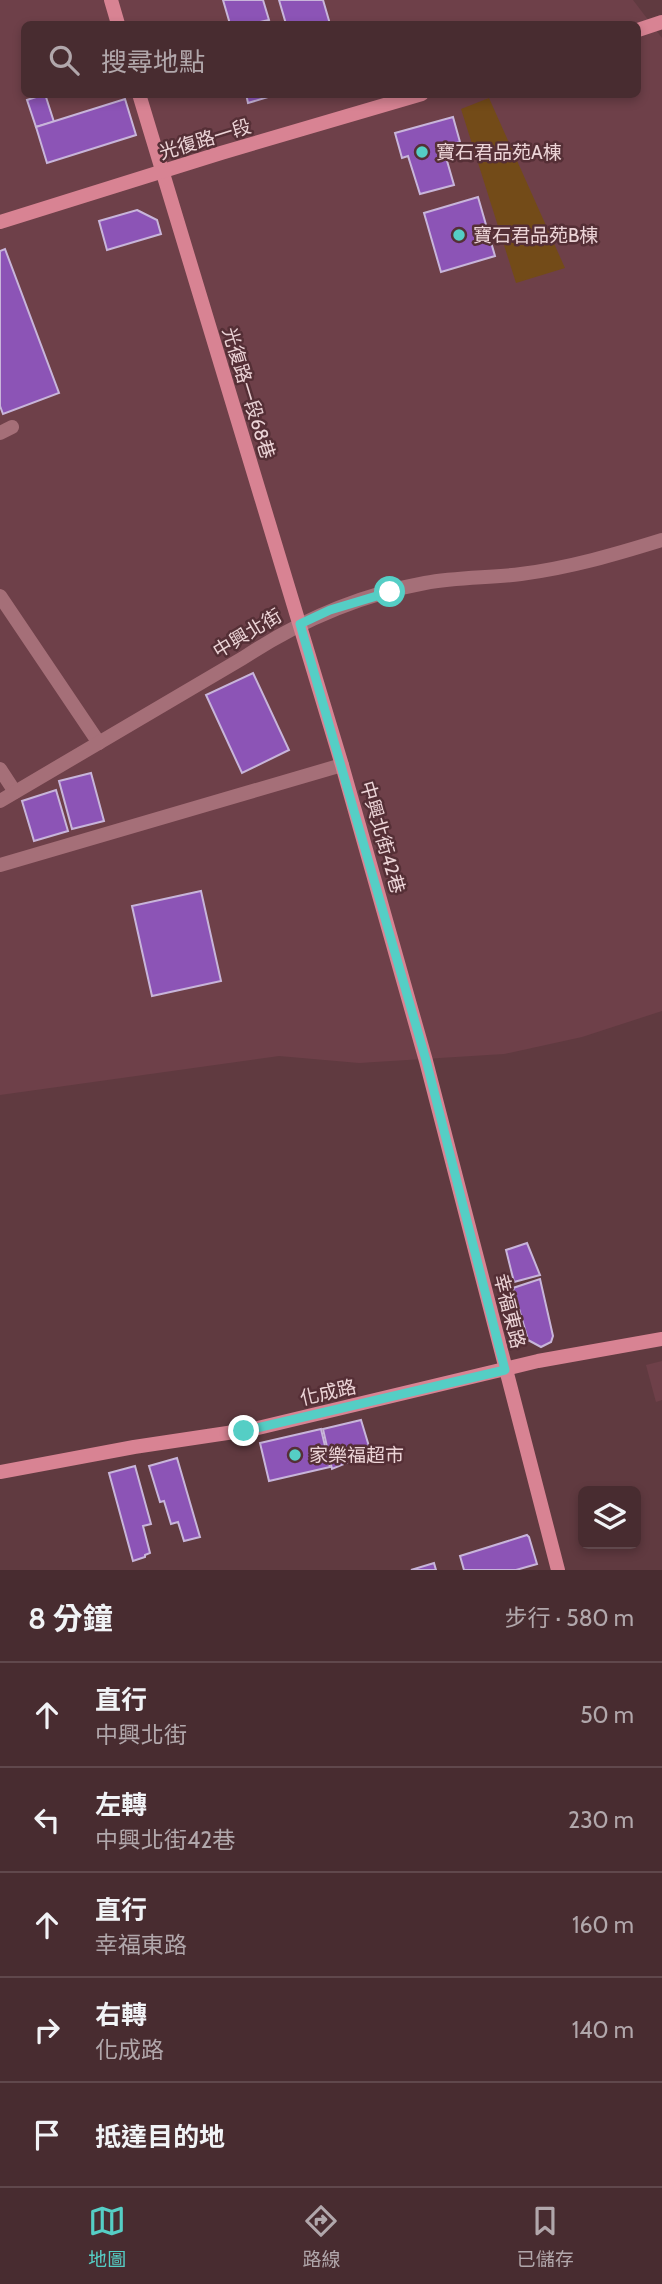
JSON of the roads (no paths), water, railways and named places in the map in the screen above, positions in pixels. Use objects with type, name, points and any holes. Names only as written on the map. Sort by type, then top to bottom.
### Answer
[{"type":"street","points":[[111,0],[117,21]]},
{"type":"street","points":[[641,29],[662,22]]},
{"type":"street","name":"光復路一段68巷","points":[[140,98],[300,624]]},
{"type":"street","name":"光復路一段","points":[[0,222],[409,98]]},
{"type":"street","name":"中興北街","points":[[0,801],[243,658],[282,632],[330,610],[426,583],[522,574],[616,555],[662,540]]},
{"type":"street","points":[[0,596],[99,743]]},
{"type":"street","name":"中興北街42巷","points":[[300,624],[426,1060]]},
{"type":"street","points":[[0,865],[342,765]]},
{"type":"street","points":[[0,769],[15,792]]},
{"type":"street","name":"幸福東路","points":[[426,1060],[558,1570]]},
{"type":"street","name":"化成路","points":[[0,1472],[134,1447],[254,1429],[505,1370],[662,1339]]},
{"type":"place","name":"寶石君品苑A棟","points":[[422,152]]},
{"type":"place","name":"寶石君品苑B棟","points":[[459,235]]},
{"type":"place","name":"家樂福超市","points":[[295,1455]]}]
